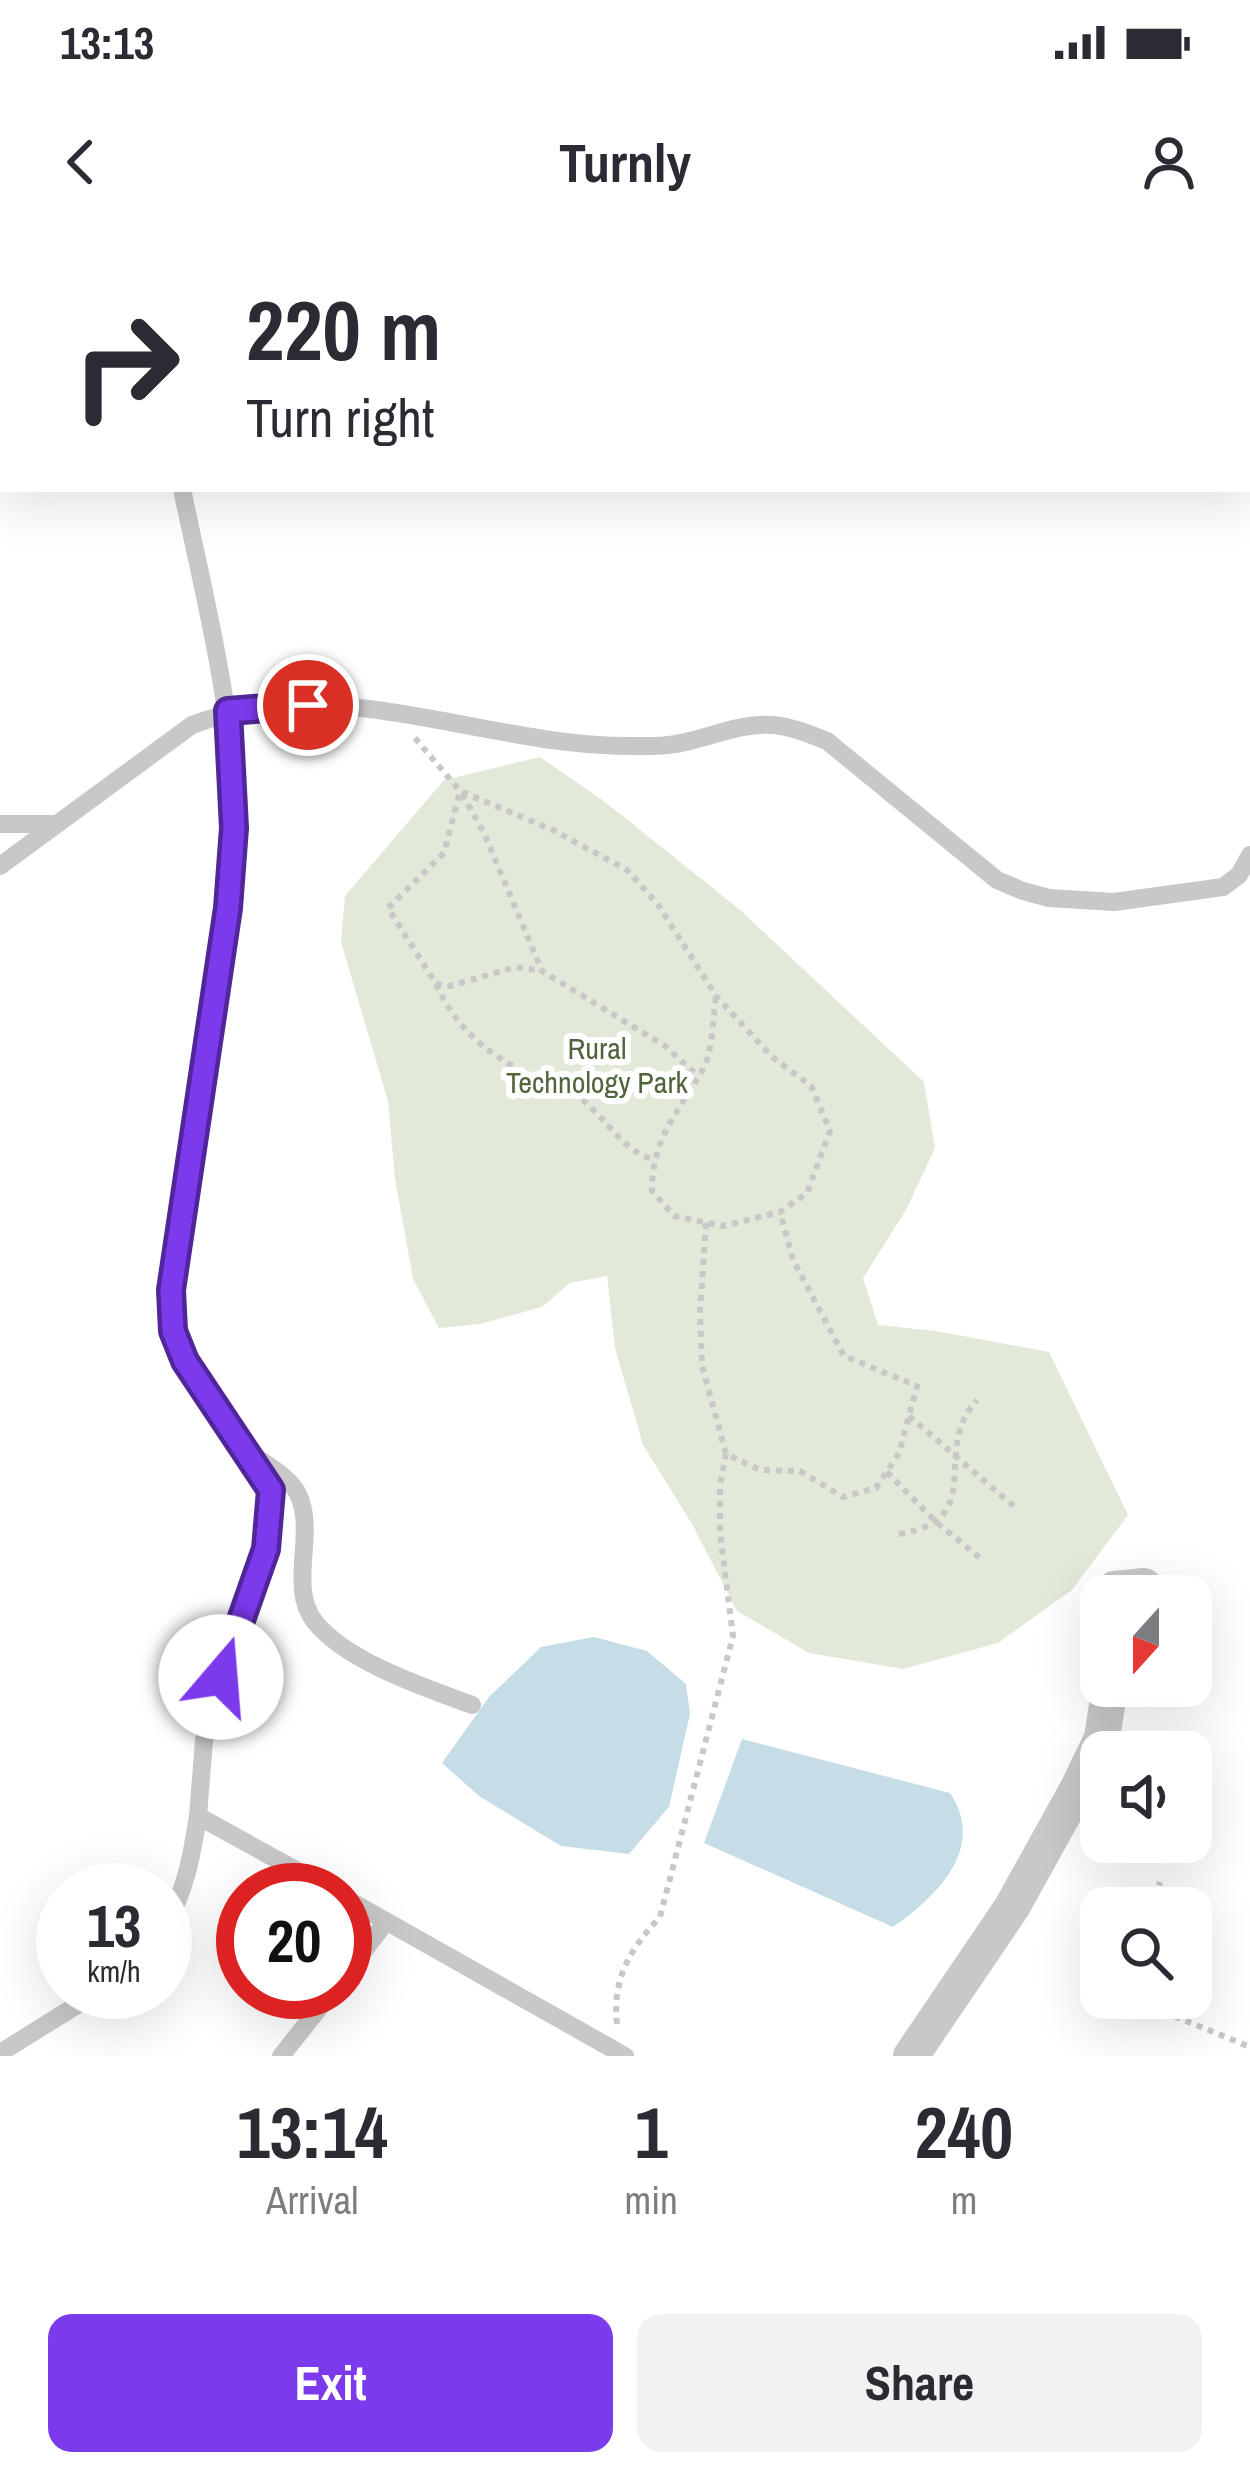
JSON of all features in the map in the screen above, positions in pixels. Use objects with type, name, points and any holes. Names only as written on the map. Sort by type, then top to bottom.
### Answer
[{"type":"street","points":[[911,2056],[1012,1907],[1102,1738],[1107,1707]]},
{"type":"lane","points":[[183,492],[228,711],[234,828],[228,908],[171,1290],[173,1331],[185,1361],[271,1490],[266,1549],[230,1646],[204,1740],[191,1863]]},
{"type":"lane","points":[[0,866],[192,725],[228,711],[282,704],[393,713],[556,740],[624,746],[676,744],[720,730],[768,724],[796,729],[826,740],[997,880],[1048,898],[1114,902],[1223,887],[1239,875],[1250,855]]},
{"type":"lane","points":[[0,824],[54,824]]},
{"type":"lane","points":[[248,1450],[296,1490],[304,1513],[304,1587],[316,1623],[373,1663],[472,1705]]},
{"type":"lane","points":[[198,1816],[283,1863]]},
{"type":"lane","points":[[372,1914],[623,2047]]},
{"type":"lane","points":[[372,1940],[386,1922]]},
{"type":"lane","points":[[0,2053],[55,2019]]},
{"type":"lane","points":[[281,2056],[310,2019]]},
{"type":"path","points":[[393,713],[460,791],[484,833],[542,971]]},
{"type":"path","points":[[460,791],[444,854],[388,908],[451,1017],[486,1049],[528,1075],[575,1094],[638,1154],[652,1159]]},
{"type":"path","points":[[460,791],[555,831],[627,870],[659,906],[716,996],[772,1057],[811,1086],[830,1131],[808,1193],[780,1212],[723,1226],[674,1216],[652,1191],[652,1159],[682,1098],[705,1068],[716,996]]},
{"type":"path","points":[[436,984],[450,986],[516,967],[542,971],[665,1046],[698,1076]]},
{"type":"path","points":[[726,1454],[760,1470],[800,1471],[843,1497],[876,1488],[899,1453],[917,1386],[844,1356],[793,1260],[780,1212]]},
{"type":"path","points":[[623,2047],[616,2020],[619,1975],[638,1940],[661,1917],[733,1636],[720,1533],[726,1454],[702,1366],[706,1222]]},
{"type":"path","points":[[898,1534],[926,1530],[952,1501],[960,1418],[977,1400]]},
{"type":"path","points":[[909,1416],[1017,1510]]},
{"type":"path","points":[[887,1472],[936,1522],[984,1561]]},
{"type":"path","points":[[1158,1887],[1160,1882]]},
{"type":"path","points":[[1181,2019],[1250,2047]]},
{"type":"green space","name":"Rural Technology Park","points":[[540,757],[605,802],[739,909],[924,1082],[935,1148],[906,1210],[863,1278],[878,1325],[1049,1352],[1128,1515],[1072,1590],[998,1643],[903,1669],[809,1653],[737,1611],[692,1524],[643,1445],[615,1348],[607,1276],[570,1283],[542,1307],[480,1324],[439,1328],[413,1279],[395,1179],[388,1101],[341,942],[345,896],[444,780]]},
{"type":"water","points":[[594,1637],[647,1651],[686,1684],[690,1714],[669,1807],[629,1854],[561,1846],[479,1796],[442,1763],[489,1697],[541,1647]]},
{"type":"water","points":[[742,1739],[950,1793],[963,1833],[952,1869],[926,1901],[893,1927],[704,1843]]},
{"type":"route","points":[[221,1677],[266,1549],[271,1490],[185,1361],[173,1331],[171,1290],[228,908],[234,828],[228,711],[308,705]]}]
